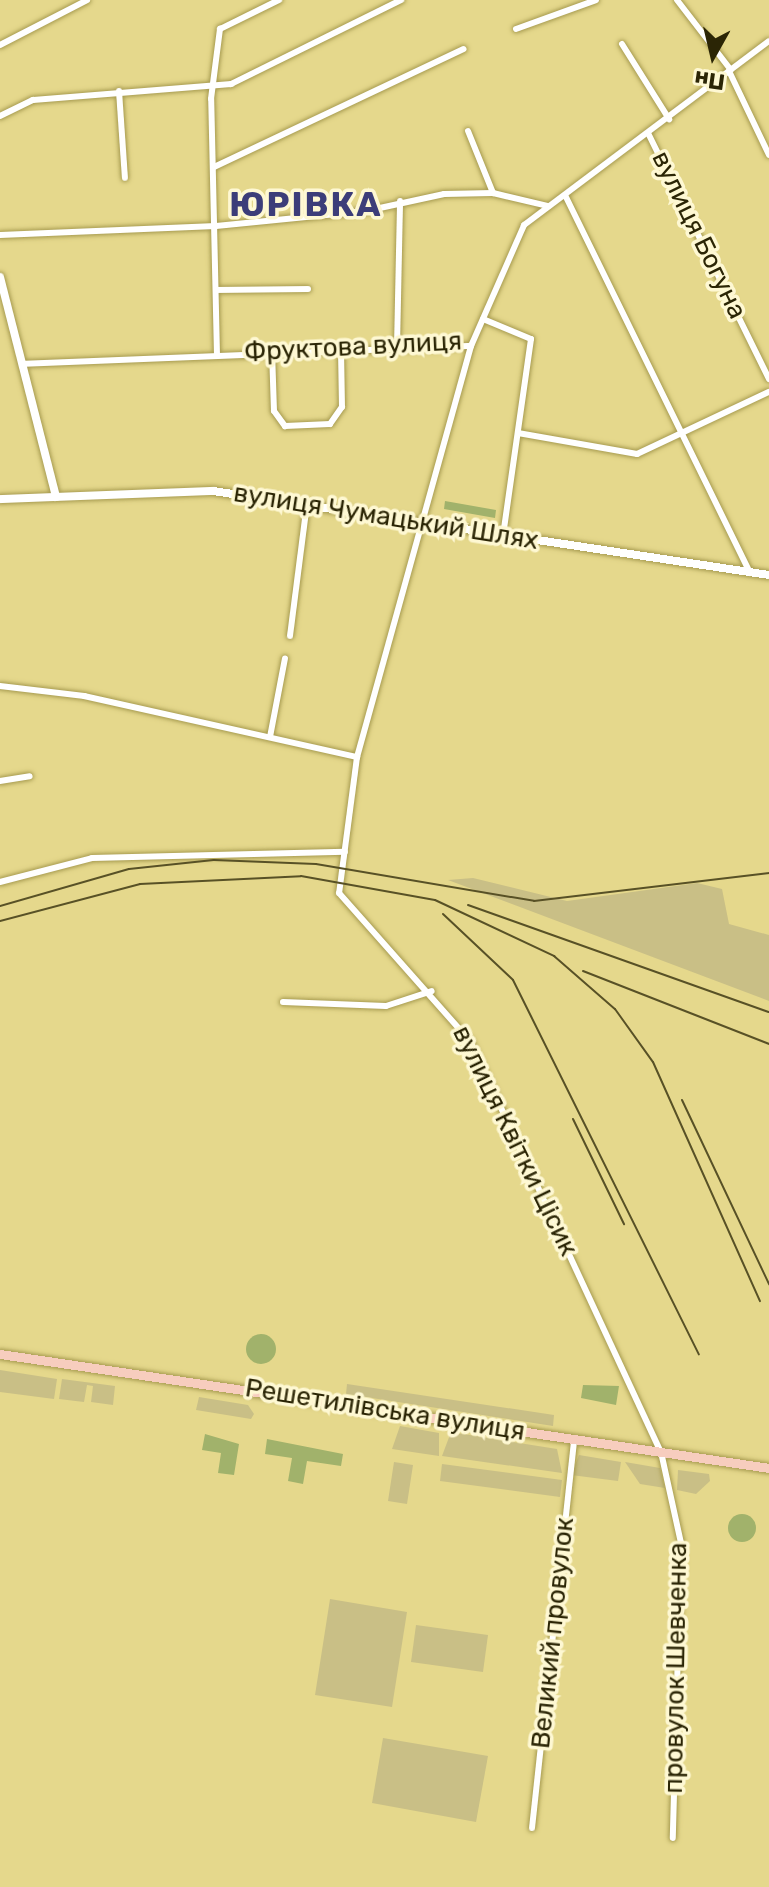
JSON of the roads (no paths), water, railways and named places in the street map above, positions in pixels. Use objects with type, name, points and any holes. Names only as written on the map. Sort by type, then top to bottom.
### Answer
[{"type":"main road","points":[[0,277],[56,497]]},
{"type":"main road","name":"вулиця Чумацький Шлях","points":[[0,499],[213,491],[769,575]]},
{"type":"main road","name":"Решетилівська вулиця","points":[[0,1352],[769,1468]]},
{"type":"street","points":[[0,45],[87,0]]},
{"type":"street","points":[[217,355],[214,167],[215,88],[220,29],[279,0]]},
{"type":"street","points":[[0,116],[33,100],[119,91],[215,88],[401,0]]},
{"type":"street","points":[[516,29],[596,0]]},
{"type":"street","points":[[677,0],[730,70],[769,155]]},
{"type":"street","name":"Фруктова вулиця","points":[[22,364],[272,351],[471,346],[508,247],[548,206],[649,135],[769,41]]},
{"type":"street","points":[[622,44],[669,119]]},
{"type":"street","points":[[214,167],[464,49]]},
{"type":"street","points":[[119,91],[125,178]]},
{"type":"street","points":[[468,131],[493,193]]},
{"type":"street","name":"вулиця Богуна","points":[[649,135],[769,379]]},
{"type":"street","points":[[0,235],[216,226],[400,201],[493,193],[548,206]]},
{"type":"street","points":[[565,195],[750,573]]},
{"type":"street","points":[[397,347],[400,201]]},
{"type":"street","points":[[216,290],[308,289]]},
{"type":"street","points":[[483,319],[531,339],[503,535]]},
{"type":"street","name":"вулиця Квітки Цісик","points":[[471,346],[424,525],[357,757],[341,901],[432,991],[470,1041],[661,1452]]},
{"type":"street","points":[[272,351],[274,411],[285,426],[330,424],[336,415],[341,351]]},
{"type":"street","points":[[518,433],[637,454],[769,392]]},
{"type":"street","points":[[290,636],[307,503]]},
{"type":"street","points":[[270,737],[285,658]]},
{"type":"street","points":[[0,686],[84,696],[357,757]]},
{"type":"street","points":[[0,781],[30,776]]},
{"type":"street","points":[[0,882],[92,858],[345,852]]},
{"type":"street","points":[[283,1002],[386,1006],[432,991]]},
{"type":"street","name":"Великий провулок","points":[[532,1828],[574,1439]]},
{"type":"street","name":"провулок Шевченка","points":[[661,1452],[681,1543],[673,1838]]},
{"type":"railway","points":[[0,906],[129,869],[214,860],[316,864],[534,901],[769,873]]},
{"type":"railway","points":[[0,921],[140,884],[301,876],[435,900],[554,956],[615,1009],[653,1062],[760,1301]]},
{"type":"railway","points":[[468,905],[769,1012]]},
{"type":"railway","points":[[443,914],[513,980],[699,1354]]},
{"type":"railway","points":[[583,971],[769,1044]]},
{"type":"railway","points":[[682,1100],[769,1284]]},
{"type":"railway","points":[[573,1119],[624,1224]]},
{"type":"district","name":"ЮРІВКА","points":[[306,205]]}]
